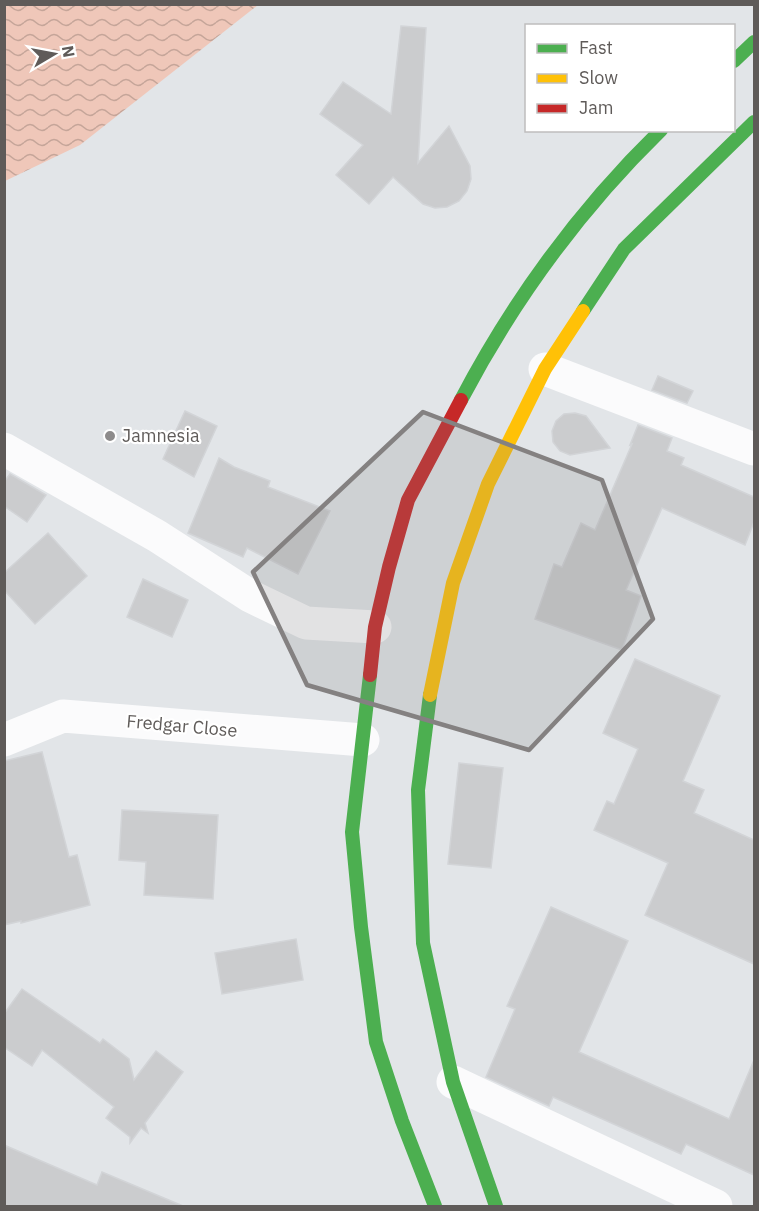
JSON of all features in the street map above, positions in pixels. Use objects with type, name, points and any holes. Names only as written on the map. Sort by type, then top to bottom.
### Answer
[{"type":"highway","points":[[735,59],[754,42]]},
{"type":"highway","points":[[496,1206],[453,1082],[423,943],[418,790],[427,715],[453,583],[488,484],[545,369],[624,249],[754,122]]},
{"type":"highway","points":[[435,1206],[402,1121],[376,1042],[361,927],[352,832],[375,627],[408,500],[489,346],[555,248],[626,164],[659,132]]},
{"type":"street","points":[[545,369],[754,449]]},
{"type":"street","points":[[4,449],[157,536],[249,596],[306,622],[375,627]]},
{"type":"street","name":"Fredgar Close","points":[[4,740],[63,716],[363,740]]},
{"type":"street","points":[[453,1082],[716,1206]]},
{"type":"highlighted area","points":[[423,412],[602,480],[653,619],[529,750],[307,685],[253,572]]},
{"type":"water","points":[[4,5],[258,5],[80,145],[5,181]]},
{"type":"building","points":[[401,26],[426,28],[418,163],[449,126],[470,166],[471,179],[467,191],[459,201],[447,207],[435,208],[423,204],[393,177],[369,204],[336,175],[363,145],[320,114],[343,82],[391,114]]},
{"type":"building","points":[[658,376],[693,391],[687,403],[652,390]]},
{"type":"building","points":[[185,411],[217,426],[194,477],[163,459]]},
{"type":"building","points":[[575,413],[586,416],[610,448],[570,455],[560,451],[553,442],[552,431],[556,421],[564,414]]},
{"type":"building","points":[[638,425],[672,438],[667,451],[684,458],[681,465],[754,497],[754,522],[745,545],[662,508],[626,590],[641,596],[622,650],[535,619],[554,564],[562,567],[581,523],[595,530]]},
{"type":"building","points":[[219,458],[234,467],[270,481],[268,487],[330,511],[298,574],[247,548],[243,557],[188,533]]},
{"type":"building","points":[[10,474],[46,495],[27,522],[4,506],[4,482]]},
{"type":"building","points":[[48,533],[87,576],[35,624],[4,590],[4,573]]},
{"type":"building","points":[[143,579],[188,600],[172,637],[127,617]]},
{"type":"building","points":[[635,659],[720,696],[683,781],[704,790],[694,813],[754,840],[754,964],[645,915],[668,863],[594,830],[607,801],[614,804],[638,749],[603,733]]},
{"type":"building","points":[[42,752],[69,857],[77,855],[90,905],[21,923],[21,921],[4,925],[4,761]]},
{"type":"building","points":[[459,763],[503,768],[491,868],[448,864]]},
{"type":"building","points":[[122,810],[218,815],[213,899],[144,895],[146,862],[119,860]]},
{"type":"building","points":[[551,907],[628,941],[579,1052],[729,1119],[754,1060],[754,1175],[686,1144],[681,1154],[553,1097],[549,1106],[486,1077],[515,1009],[507,1006]]},
{"type":"building","points":[[296,939],[303,980],[222,994],[215,953]]},
{"type":"building","points":[[22,989],[100,1043],[103,1039],[129,1059],[134,1080],[156,1051],[183,1072],[145,1123],[148,1133],[141,1128],[130,1143],[130,1137],[106,1118],[114,1107],[42,1050],[32,1066],[4,1047],[4,1014]]},
{"type":"building","points":[[4,1145],[97,1185],[102,1172],[183,1206],[4,1206]]},
{"type":"traffic: fast","points":[[735,60],[754,42]]},
{"type":"traffic: fast","points":[[583,311],[624,249],[754,122]]},
{"type":"traffic: fast","points":[[461,400],[503,326],[550,257],[603,192],[659,132]]},
{"type":"traffic: fast","points":[[370,675],[352,832],[361,927],[376,1042],[402,1121],[435,1206]]},
{"type":"traffic: fast","points":[[430,695],[418,790],[423,943],[453,1082],[496,1206]]},
{"type":"traffic: slow","points":[[430,695],[453,583],[488,484],[545,369],[583,311]]},
{"type":"traffic: jam","points":[[370,675],[375,627],[408,500],[461,400]]},
{"type":"place","name":"Jamnesia","points":[[110,436]]}]
